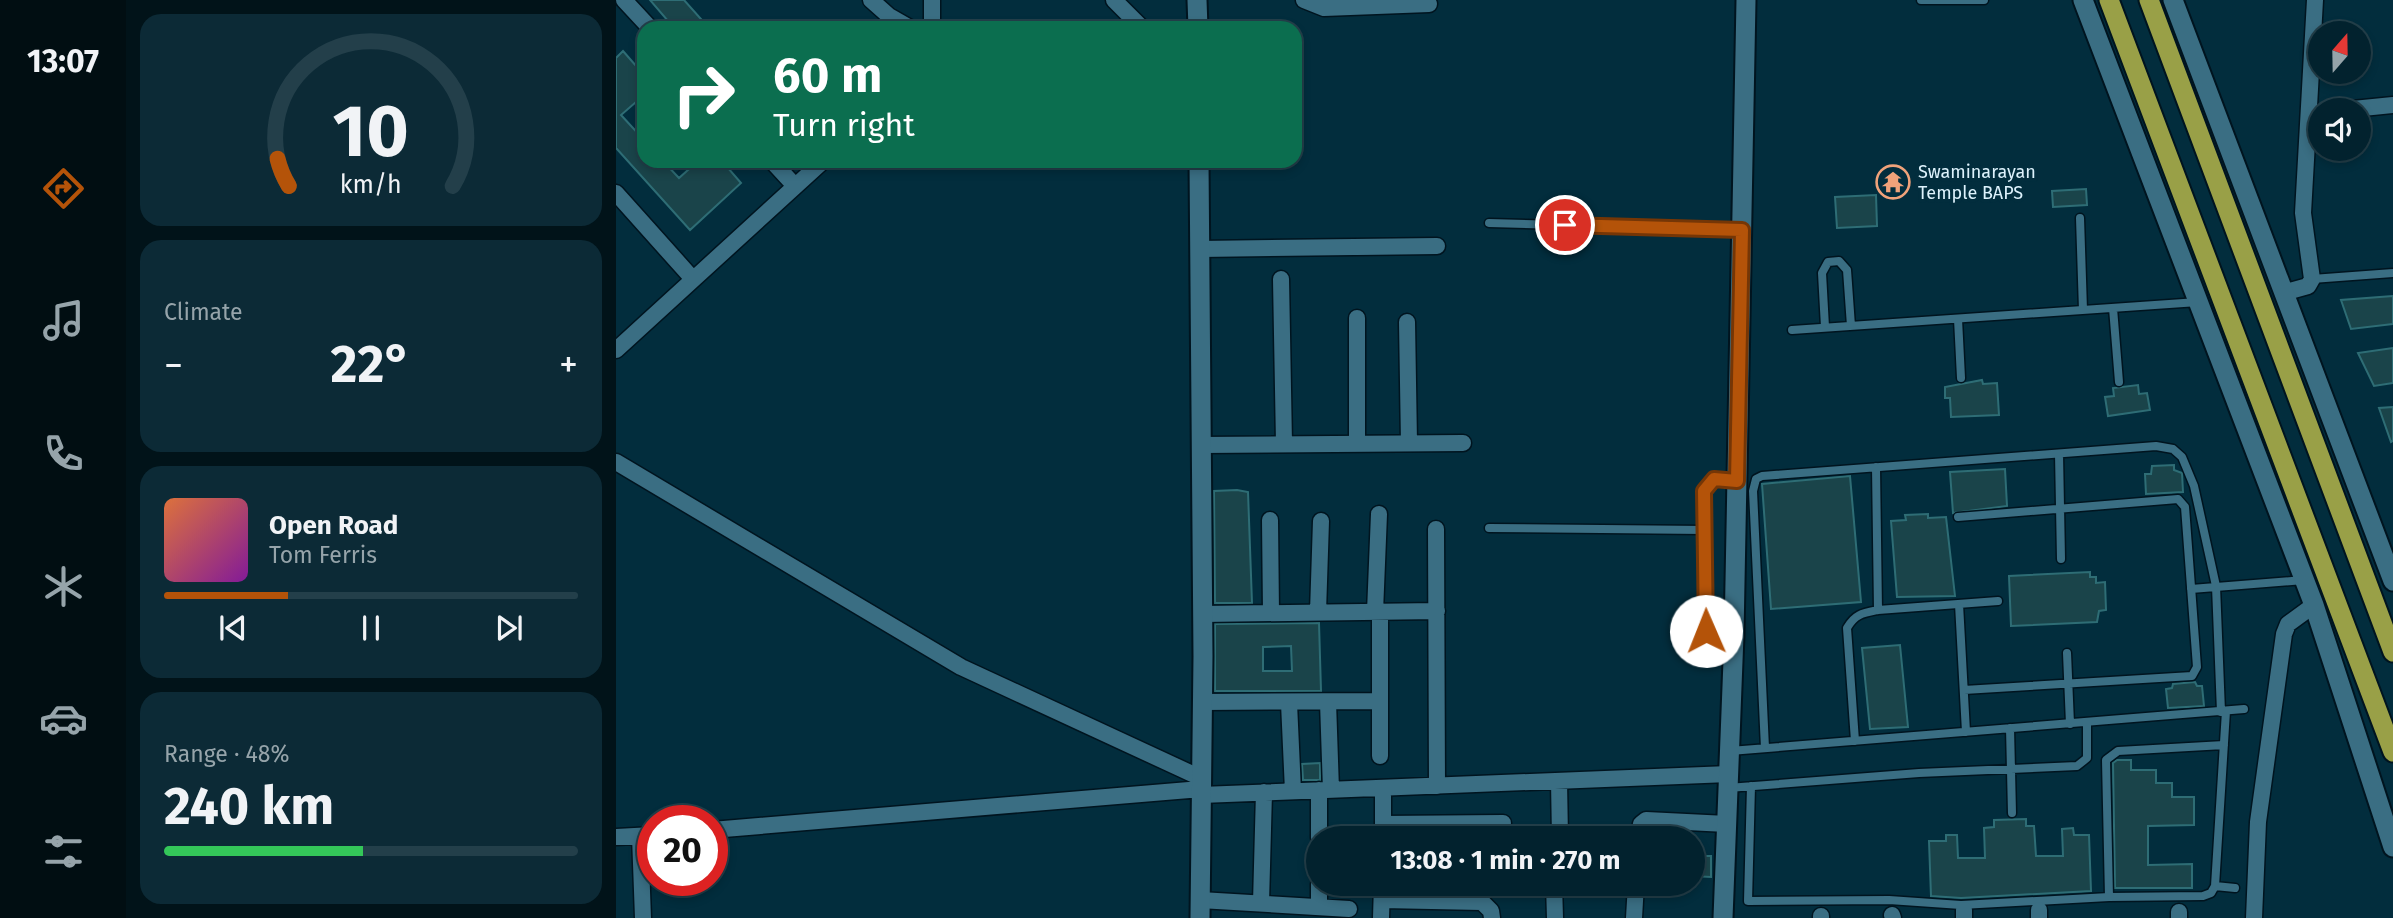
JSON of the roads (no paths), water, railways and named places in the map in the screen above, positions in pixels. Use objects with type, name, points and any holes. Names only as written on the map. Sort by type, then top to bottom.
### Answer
[{"type":"highway","points":[[2109,0],[2393,751]]},
{"type":"highway","points":[[2149,0],[2393,652]]},
{"type":"street","points":[[624,0],[644,21]]},
{"type":"street","points":[[871,0],[898,21]]},
{"type":"street","points":[[932,0],[932,21]]},
{"type":"street","points":[[1114,0],[1135,21]]},
{"type":"street","points":[[1197,0],[1198,21]]},
{"type":"street","points":[[1304,0],[1324,8],[1429,4]]},
{"type":"street","points":[[1723,918],[1737,481],[1746,0]]},
{"type":"street","points":[[2083,0],[2305,580],[2393,847]]},
{"type":"street","points":[[2173,0],[2393,581]]},
{"type":"street","points":[[2314,98],[2315,0]]},
{"type":"street","points":[[2371,107],[2393,105]]},
{"type":"street","points":[[2283,293],[2308,286],[2312,279],[2303,213],[2309,161]]},
{"type":"street","points":[[778,168],[795,186]]},
{"type":"street","points":[[616,350],[815,168]]},
{"type":"street","points":[[1199,168],[1203,614],[1200,909],[1261,904],[1291,912],[1319,907],[1349,909]]},
{"type":"street","points":[[616,193],[692,278]]},
{"type":"street","points":[[1200,249],[1437,246]]},
{"type":"street","points":[[1281,279],[1284,444]]},
{"type":"street","points":[[1357,318],[1357,444]]},
{"type":"street","points":[[1407,322],[1409,443]]},
{"type":"street","points":[[1201,445],[1463,443]]},
{"type":"street","points":[[616,462],[961,667],[1201,787]]},
{"type":"street","points":[[1379,514],[1380,756]]},
{"type":"street","points":[[1270,520],[1271,613]]},
{"type":"street","points":[[1318,612],[1321,521]]},
{"type":"street","points":[[1437,528],[1437,786]]},
{"type":"street","points":[[2254,918],[2259,822],[2284,634],[2288,624],[2314,605]]},
{"type":"street","points":[[1203,614],[1437,611]]},
{"type":"street","points":[[1202,702],[1380,701]]},
{"type":"street","points":[[1320,826],[1325,790],[1328,702]]},
{"type":"street","points":[[1289,703],[1293,791]]},
{"type":"street","points":[[728,829],[1201,787],[1264,792],[1559,781],[1729,781]]},
{"type":"street","points":[[1559,781],[1560,826]]},
{"type":"street","points":[[1383,788],[1383,826]]},
{"type":"street","points":[[1261,904],[1264,792]]},
{"type":"street","points":[[1640,826],[1646,820],[1727,824]]},
{"type":"street","points":[[1458,826],[1503,823]]},
{"type":"street","points":[[616,836],[637,836]]},
{"type":"street","points":[[643,918],[644,896]]},
{"type":"street","points":[[1319,896],[1319,907]]},
{"type":"street","points":[[1381,918],[1382,896]]},
{"type":"street","points":[[1422,896],[1482,902],[1491,911],[1492,918]]},
{"type":"street","points":[[1554,896],[1555,918]]},
{"type":"street","points":[[1634,918],[1635,896]]},
{"type":"lane","points":[[1921,0],[1984,0]]},
{"type":"lane","points":[[2080,218],[2083,310]]},
{"type":"lane","points":[[1489,223],[1742,230]]},
{"type":"lane","points":[[1825,327],[1822,273],[1828,262],[1839,261],[1847,270],[1851,326]]},
{"type":"lane","points":[[2312,279],[2393,273]]},
{"type":"lane","points":[[1792,330],[2198,302]]},
{"type":"lane","points":[[2113,308],[2119,382]]},
{"type":"lane","points":[[1958,318],[1961,379]]},
{"type":"lane","points":[[1751,786],[1748,901],[1889,900],[1961,905],[2109,897],[2203,896],[2211,893],[2215,886],[2224,745],[2217,586],[2194,486],[2182,457],[2173,449],[2156,446],[1762,476],[1754,484],[1765,748]]},
{"type":"lane","points":[[2059,454],[2062,559]]},
{"type":"lane","points":[[1876,467],[1878,610]]},
{"type":"lane","points":[[1706,631],[1704,491],[1707,484],[1714,479],[1737,481]]},
{"type":"lane","points":[[1958,517],[2178,499],[2185,507],[2197,667],[2192,676],[2068,686],[1964,690]]},
{"type":"lane","points":[[1489,528],[1705,530]]},
{"type":"lane","points":[[2191,589],[2305,580]]},
{"type":"lane","points":[[1855,741],[1847,628],[1860,613],[1998,601]]},
{"type":"lane","points":[[1959,604],[1966,732]]},
{"type":"lane","points":[[2067,653],[2070,724]]},
{"type":"lane","points":[[1730,751],[2244,709]]},
{"type":"lane","points":[[1729,781],[1751,786],[2084,764],[2087,758],[2087,722]]},
{"type":"lane","points":[[2010,728],[2012,813]]},
{"type":"lane","points":[[2109,897],[2106,760],[2118,751],[2224,745]]},
{"type":"lane","points":[[2215,886],[2235,888]]},
{"type":"place","name":"Swaminarayan Temple BAPS","points":[[1893,182]]}]
